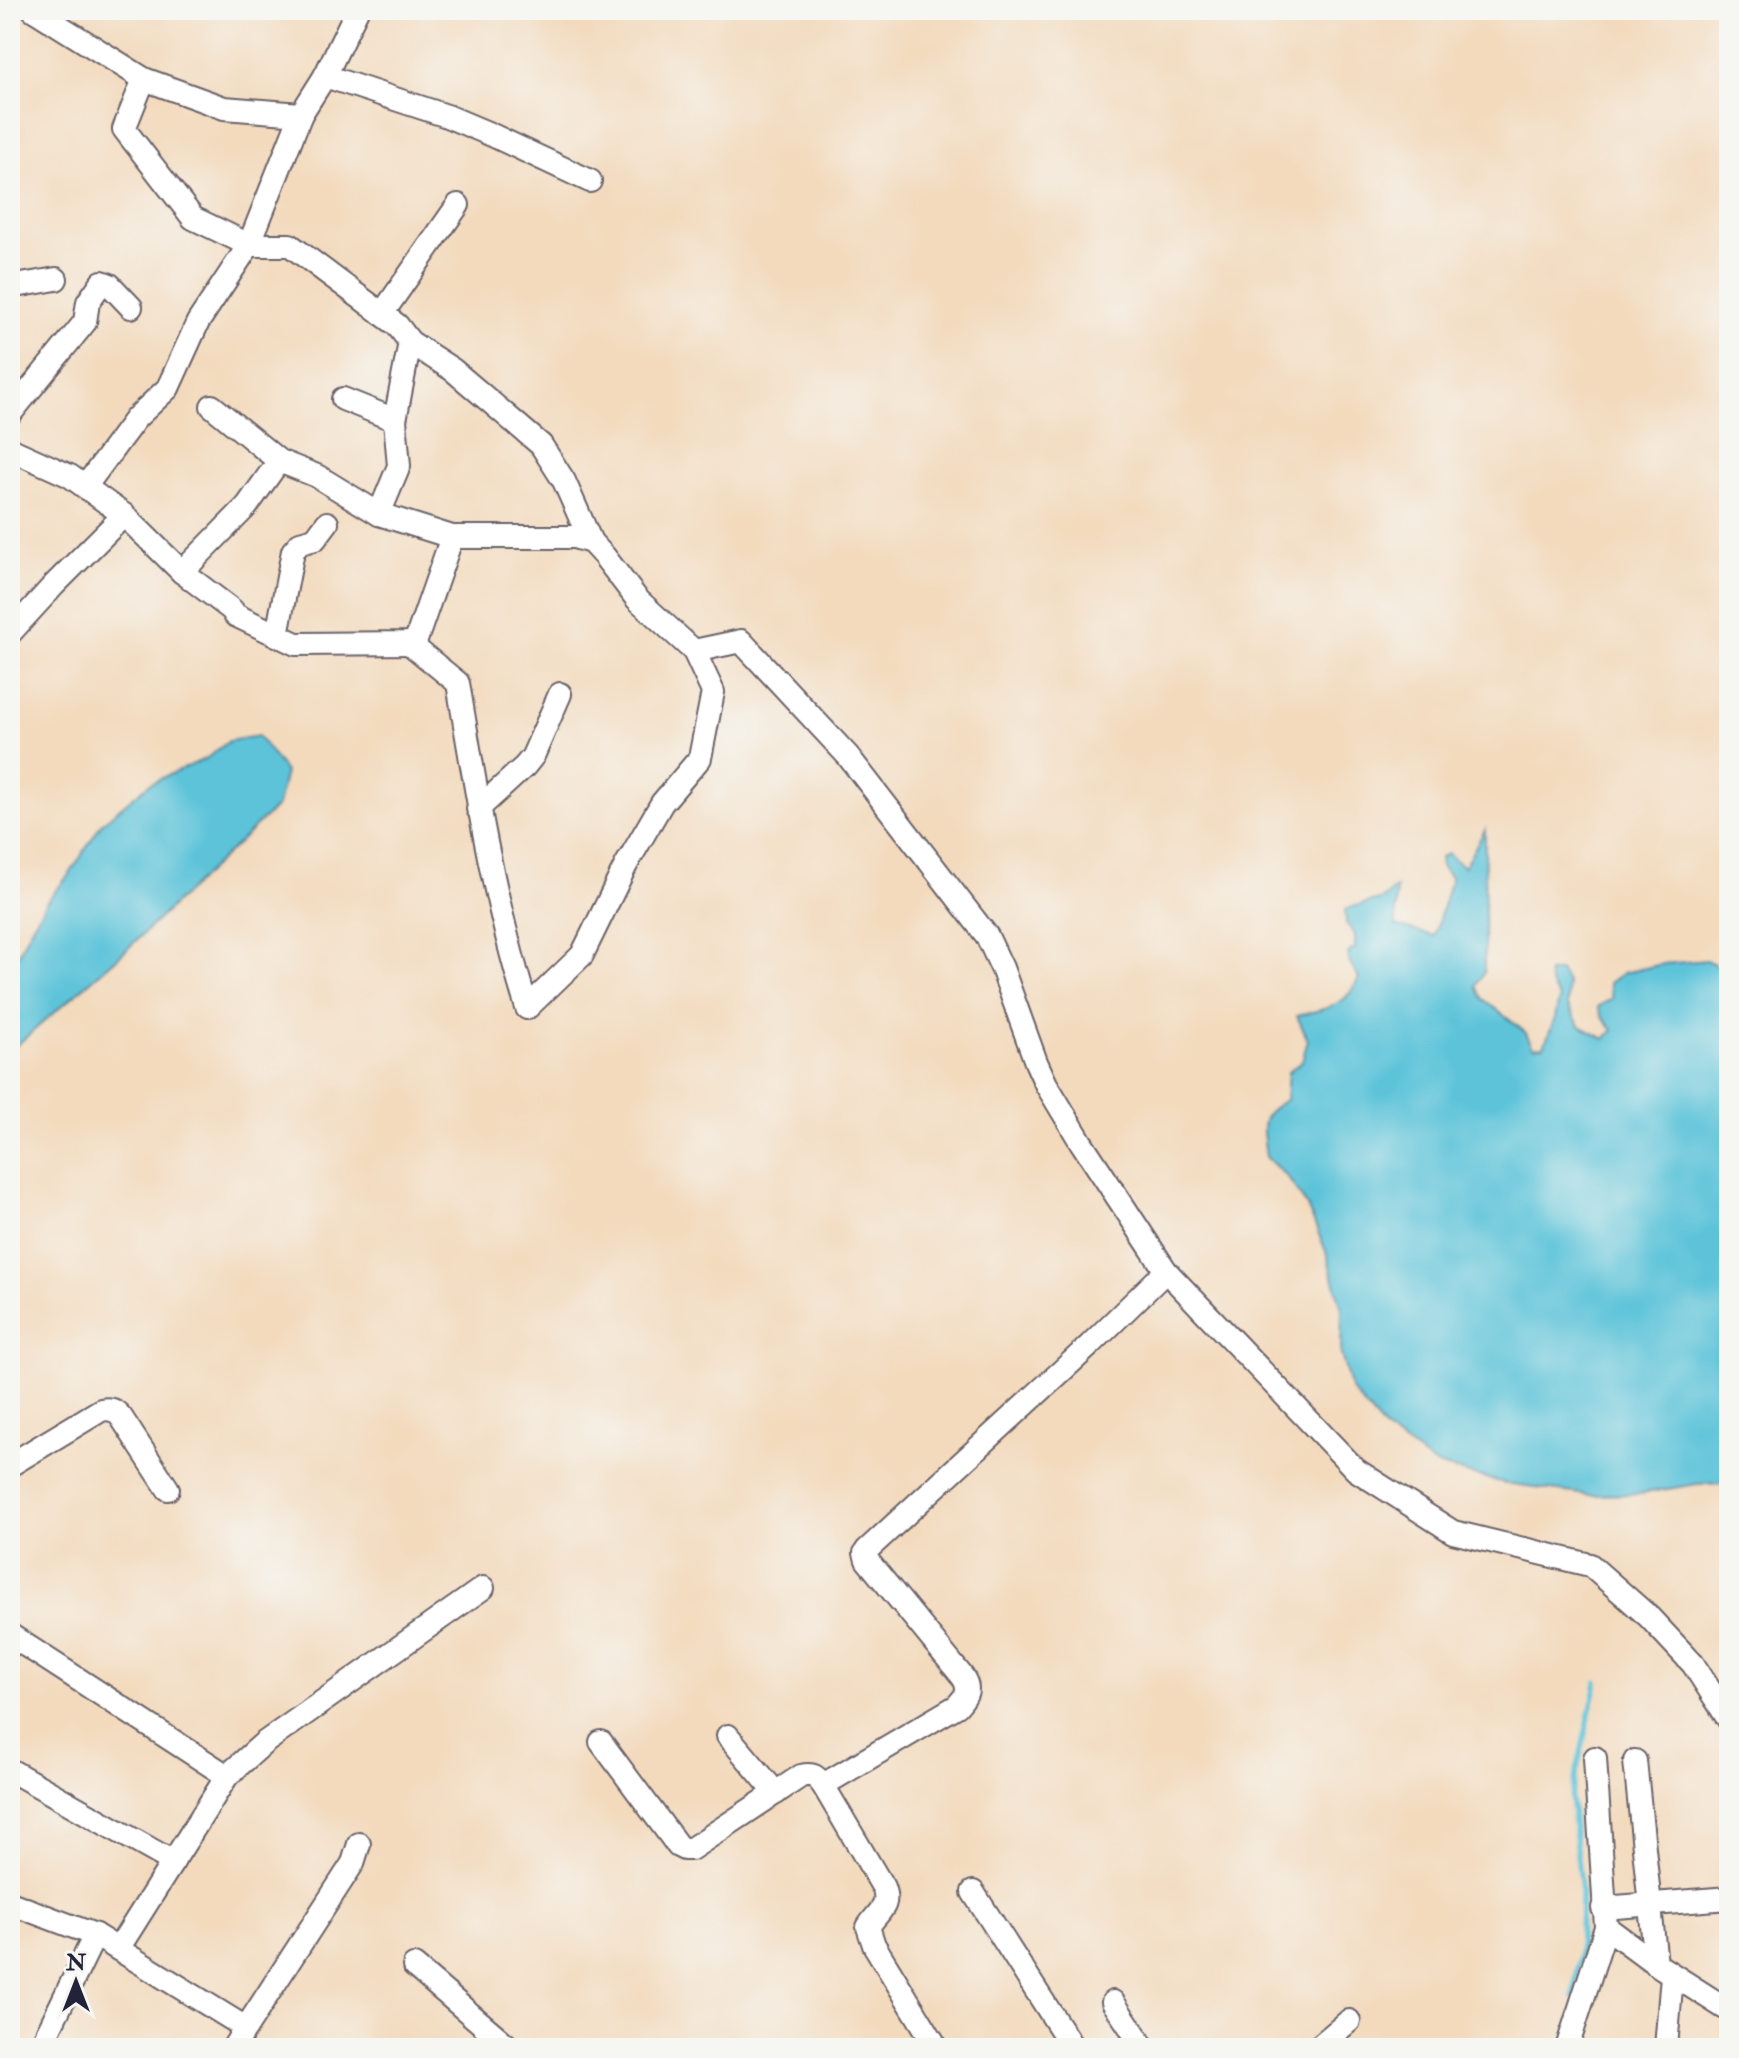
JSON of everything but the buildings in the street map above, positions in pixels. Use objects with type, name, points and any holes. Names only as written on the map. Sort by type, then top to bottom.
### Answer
[{"type":"street","points":[[34,10],[144,79],[224,108],[301,114]]},
{"type":"street","points":[[85,487],[136,418],[168,388],[198,322],[249,245],[301,114],[325,76],[357,10]]},
{"type":"street","points":[[325,76],[447,116],[590,181]]},
{"type":"street","points":[[144,79],[124,129],[193,218],[249,245],[290,245],[397,325],[410,342],[453,370],[541,445],[564,481],[591,542],[637,599],[694,651],[713,692],[700,758],[662,803],[626,865],[582,955],[527,1008],[514,967],[478,809],[458,683],[409,643]]},
{"type":"street","points":[[382,314],[458,205]]},
{"type":"street","points":[[10,287],[56,279]]},
{"type":"street","points":[[10,414],[85,322],[88,302],[102,282],[108,283],[131,307]]},
{"type":"street","points":[[379,514],[399,466],[395,420],[410,342]]},
{"type":"street","points":[[343,399],[395,420]]},
{"type":"street","points":[[212,406],[279,461],[317,476],[379,514],[452,537],[574,537],[591,542]]},
{"type":"street","points":[[10,449],[70,476],[124,515],[182,572],[235,615],[296,644],[415,643],[452,537]]},
{"type":"street","points":[[182,572],[247,506],[279,461]]},
{"type":"street","points":[[10,633],[124,515]]},
{"type":"street","points":[[277,635],[293,551],[296,545],[318,537],[327,523]]},
{"type":"street","points":[[694,651],[741,641],[848,756],[987,936],[1046,1084],[1166,1271],[1356,1470],[1453,1532],[1590,1565],[1649,1617],[1693,1664],[1729,1720]]},
{"type":"street","points":[[478,809],[533,756],[560,694]]},
{"type":"street","points":[[823,1785],[957,1706],[967,1694],[968,1688],[962,1676],[867,1560],[867,1550],[1166,1271]]},
{"type":"street","points":[[10,1465],[101,1410],[113,1410],[121,1417],[168,1489]]},
{"type":"street","points":[[118,1949],[227,1776],[264,1743],[483,1588]]},
{"type":"street","points":[[10,1635],[227,1776]]},
{"type":"street","points":[[728,1736],[776,1793]]},
{"type":"street","points":[[601,1742],[678,1846],[684,1849],[691,1849],[801,1776],[816,1776],[887,1896],[883,1909],[868,1927],[874,1945],[937,2048]]},
{"type":"street","points":[[1567,2048],[1604,1917],[1595,1758]]},
{"type":"street","points":[[1635,1761],[1650,1904],[1664,1969],[1666,2048]]},
{"type":"street","points":[[10,1770],[173,1862]]},
{"type":"street","points":[[233,2048],[353,1863],[359,1844]]},
{"type":"street","points":[[973,1892],[1062,2044]]},
{"type":"street","points":[[1604,1917],[1650,1904],[1729,1898]]},
{"type":"street","points":[[10,1903],[95,1935],[246,2028]]},
{"type":"street","points":[[1604,1917],[1664,1969],[1729,2008]]},
{"type":"street","points":[[40,2048],[95,1935]]},
{"type":"street","points":[[414,1966],[510,2048]]},
{"type":"street","points":[[1113,2002],[1144,2048]]},
{"type":"street","points":[[1317,2048],[1349,2021]]},
{"type":"water","points":[[258,736],[285,772],[277,806],[124,952],[10,1051],[10,972],[46,902],[70,874],[102,823],[149,784],[207,758],[229,741]]},
{"type":"water","points":[[1485,830],[1484,972],[1476,986],[1482,998],[1526,1033],[1533,1047],[1544,1046],[1559,999],[1548,973],[1560,971],[1567,983],[1568,1006],[1580,1026],[1605,1039],[1613,1030],[1598,1007],[1612,998],[1609,983],[1623,973],[1663,964],[1707,960],[1729,972],[1729,1483],[1697,1484],[1639,1494],[1589,1495],[1512,1485],[1436,1465],[1386,1431],[1351,1390],[1341,1354],[1342,1309],[1326,1251],[1307,1206],[1288,1178],[1266,1157],[1264,1123],[1270,1111],[1286,1100],[1288,1072],[1302,1061],[1308,1040],[1297,1016],[1341,1001],[1359,978],[1350,964],[1348,953],[1355,948],[1355,935],[1346,923],[1345,909],[1383,899],[1396,888],[1396,926],[1434,936],[1451,879],[1441,866],[1440,857],[1448,854],[1464,867]]},
{"type":"waterway","points":[[1573,1997],[1579,1961],[1581,1894],[1571,1797],[1597,1682]]}]
